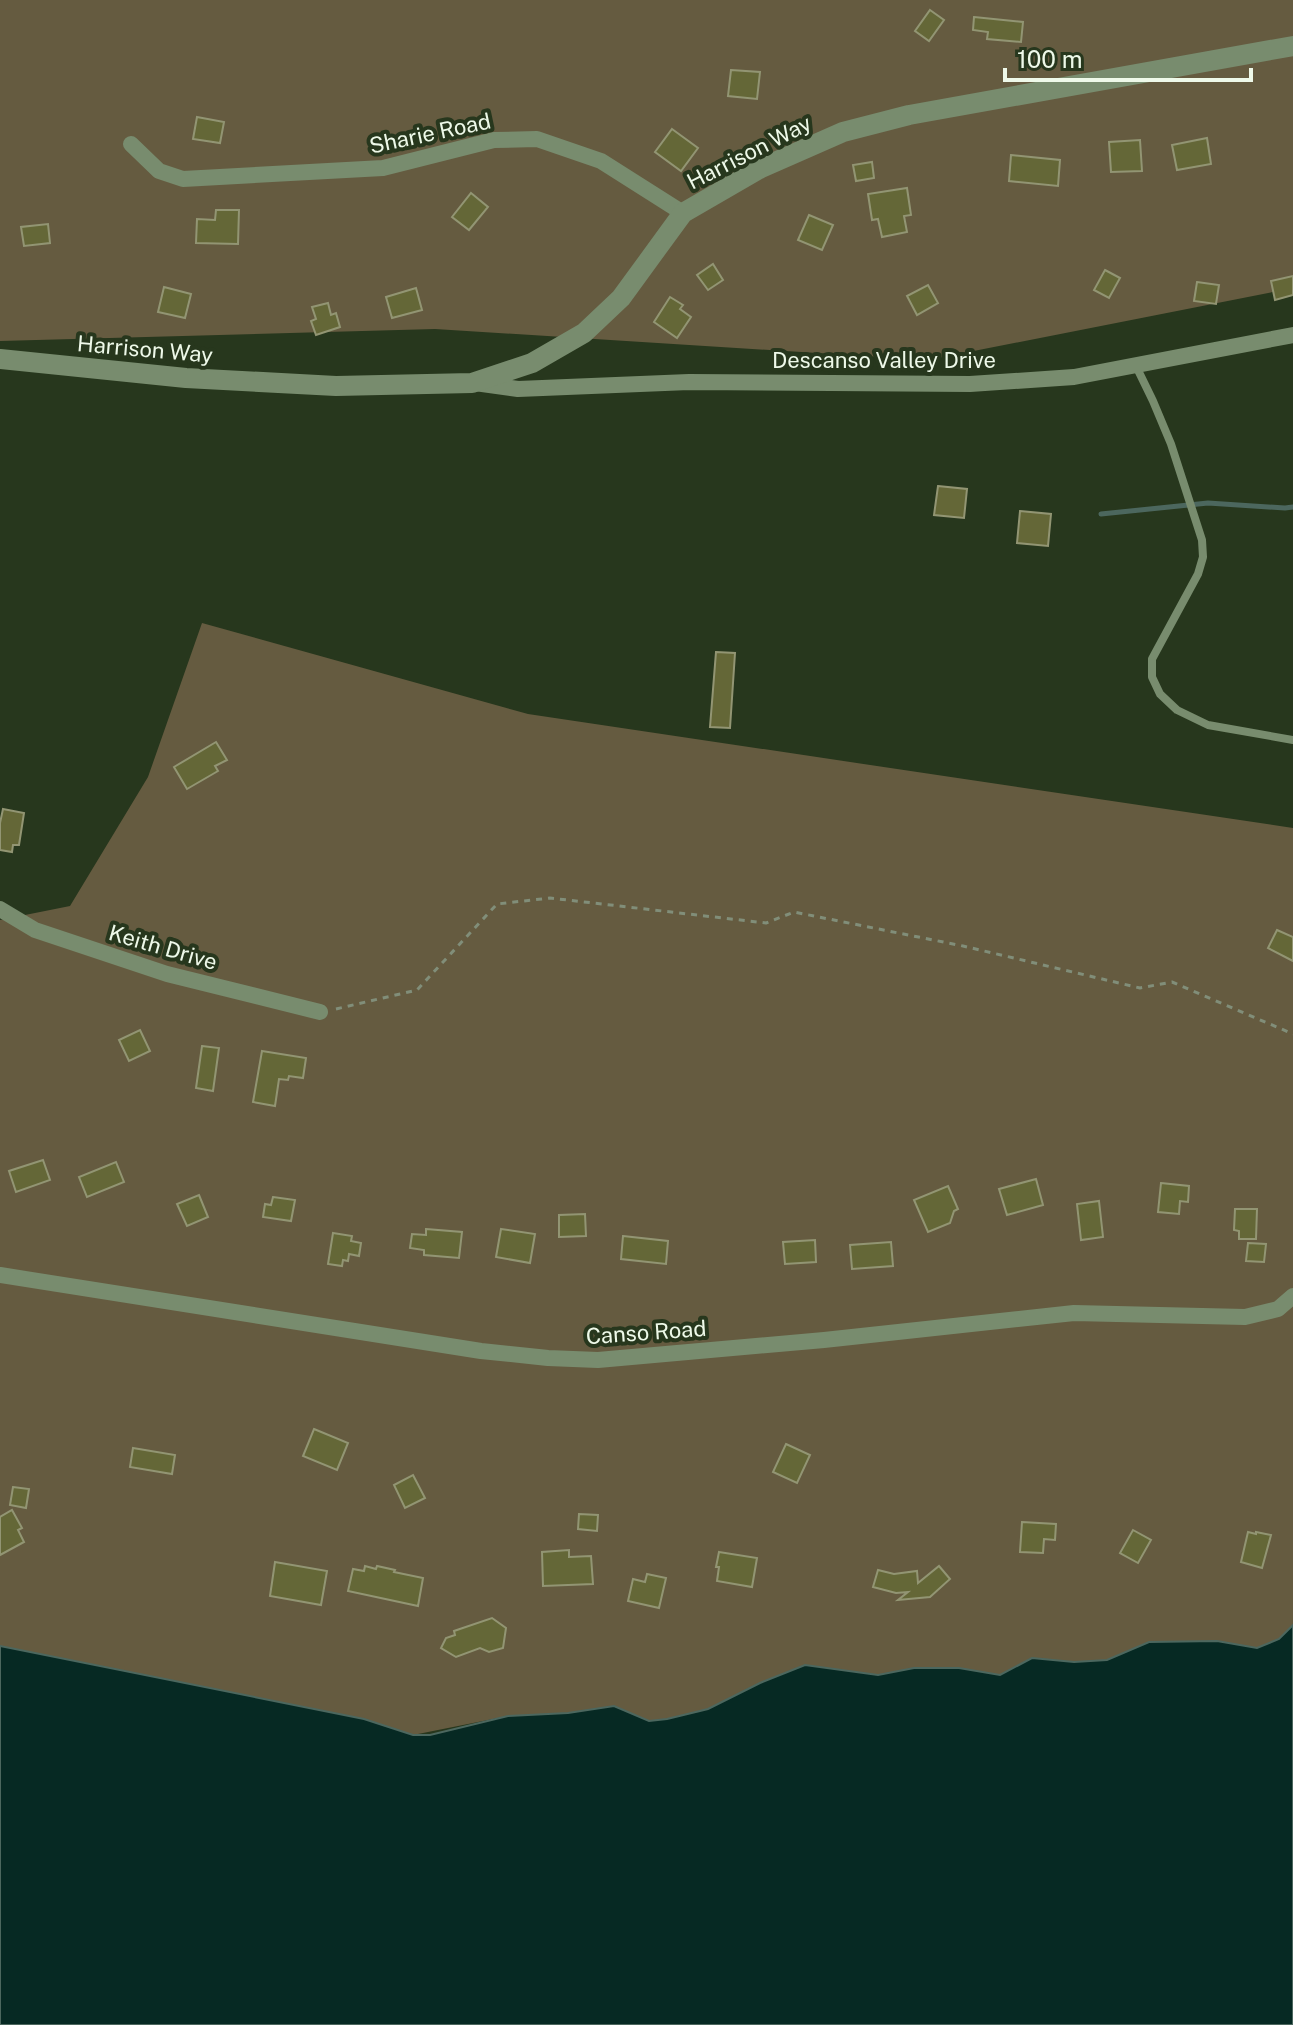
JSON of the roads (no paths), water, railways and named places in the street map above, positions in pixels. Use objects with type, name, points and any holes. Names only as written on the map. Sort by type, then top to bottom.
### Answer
[{"type":"street","name":"Harrison Way","points":[[0,359],[186,378],[336,386],[472,383],[532,363],[584,333],[621,298],[683,213],[761,168],[843,132],[909,115],[1293,46]]},
{"type":"street","name":"Sharie Road","points":[[131,144],[159,171],[183,179],[383,168],[494,140],[537,139],[601,161],[683,213]]},
{"type":"street","name":"Descanso Valley Drive","points":[[472,383],[518,389],[689,382],[970,384],[1074,377],[1293,335]]},
{"type":"street","name":"Keith Drive","points":[[0,909],[35,930],[167,974],[320,1012]]},
{"type":"street","name":"Canso Road","points":[[0,1275],[481,1351],[598,1360],[1074,1313],[1245,1317],[1278,1309],[1293,1296]]},
{"type":"lane","points":[[1135,365],[1171,444],[1202,540],[1203,557],[1198,574],[1152,659],[1152,677],[1160,694],[1177,710],[1208,725],[1293,740]]},
{"type":"water","points":[[1293,1625],[1293,2025],[0,2025],[0,1646],[364,1719],[413,1735],[430,1735],[508,1716],[568,1713],[614,1706],[649,1721],[667,1719],[708,1709],[805,1665],[878,1675],[914,1668],[959,1668],[1000,1675],[1032,1658],[1074,1662],[1107,1660],[1149,1642],[1217,1641],[1257,1648],[1279,1639]]},
{"type":"waterway","points":[[1101,514],[1208,503],[1293,507]]}]
